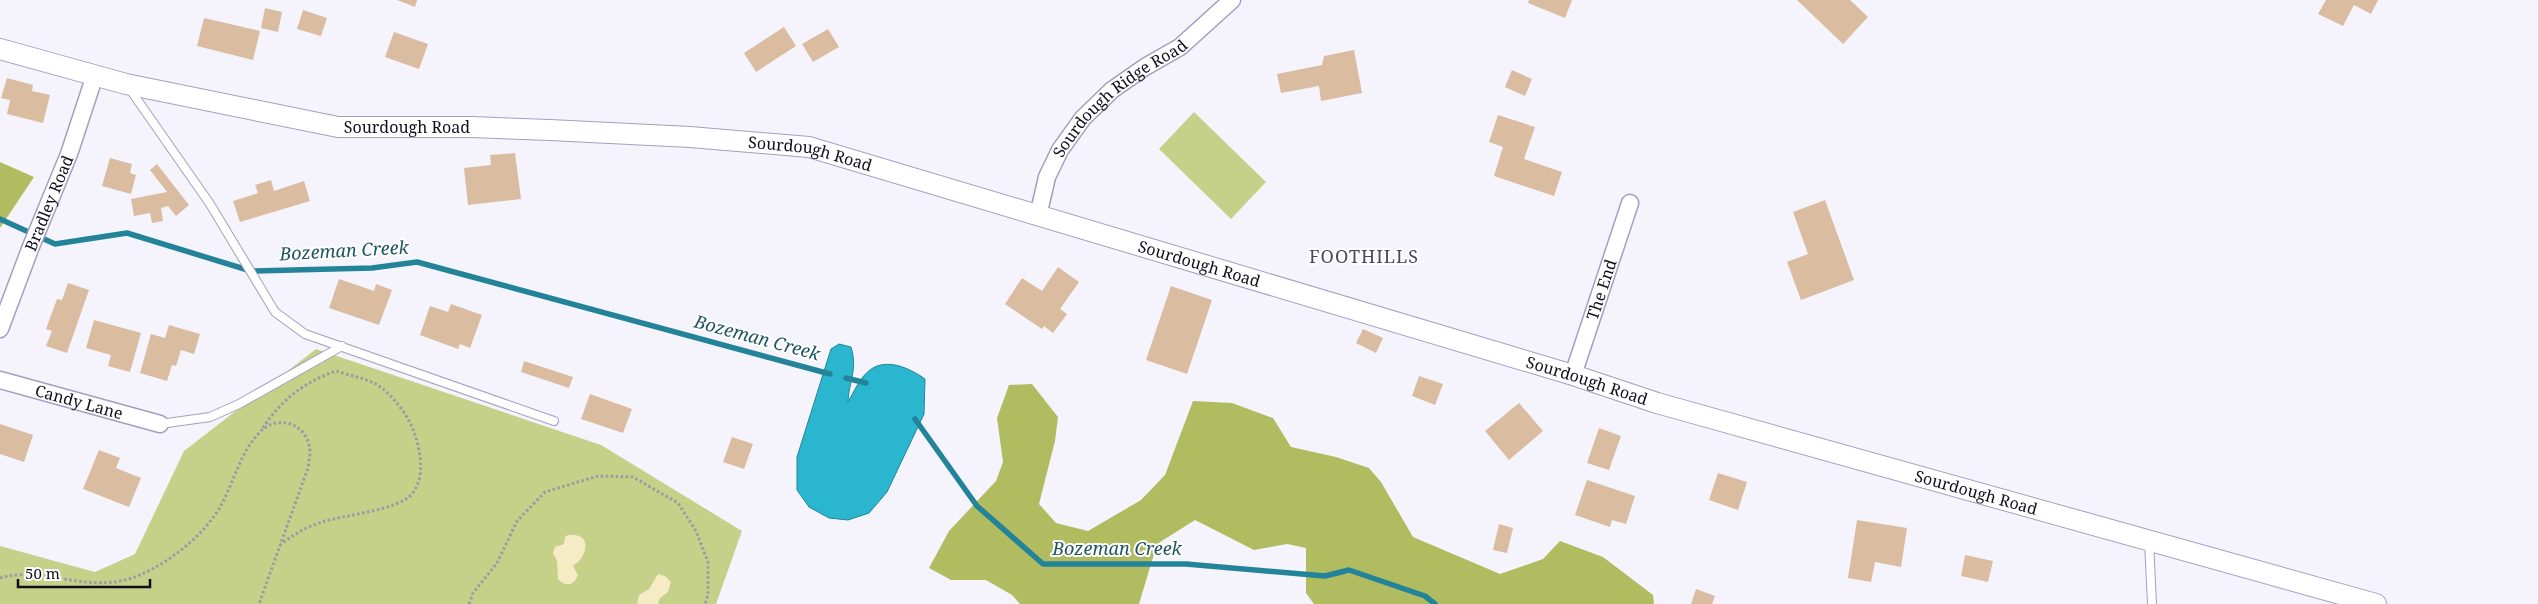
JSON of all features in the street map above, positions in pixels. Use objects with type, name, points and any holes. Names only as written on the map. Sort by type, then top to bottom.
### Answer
[{"type":"street","name":"Sourdough Ridge Road","points":[[1038,216],[1047,177],[1060,150],[1083,118],[1112,90],[1145,67],[1180,47],[1232,0]]},
{"type":"street","name":"Sourdough Road","points":[[0,49],[126,84],[338,127],[472,127],[559,130],[690,137],[810,147],[1754,431],[2376,604]]},
{"type":"street","name":"Bradley Road","points":[[0,330],[30,249],[69,154],[95,75]]},
{"type":"street","name":"The End","points":[[1572,375],[1630,203]]},
{"type":"street","name":"Candy Lane","points":[[0,380],[160,424]]},
{"type":"lane","points":[[126,84],[210,204],[275,312],[305,334],[554,421]]},
{"type":"lane","points":[[160,424],[210,417],[239,404],[342,346]]},
{"type":"lane","points":[[2149,541],[2152,604]]},
{"type":"path","points":[[0,578],[22,575],[78,583],[106,584],[128,579],[158,566],[192,539],[219,508],[242,460],[275,410],[292,393],[336,371],[376,384],[401,409],[410,424],[421,452],[417,485],[406,500],[394,506],[322,522],[289,538],[278,546]]},
{"type":"path","points":[[259,604],[278,546],[308,468],[310,447],[303,432],[291,424],[284,422],[270,425],[261,431]]},
{"type":"path","points":[[469,604],[473,593],[497,563],[518,521],[545,492],[598,476],[633,477],[678,504],[696,530],[708,562],[708,595],[705,604]]},
{"type":"green space","points":[[1194,112],[1266,182],[1231,219],[1159,149]]},
{"type":"green space","points":[[0,162],[34,177],[0,228]]},
{"type":"green space","points":[[316,349],[601,445],[742,531],[716,604],[0,604],[0,546],[95,572],[135,554],[184,451]]},
{"type":"green space","points":[[1032,384],[1058,417],[1055,441],[1039,504],[1056,523],[1088,531],[1141,500],[1165,475],[1193,401],[1232,403],[1273,418],[1291,447],[1336,457],[1369,468],[1381,482],[1413,537],[1500,574],[1543,559],[1560,541],[1603,557],[1653,595],[1654,604],[1314,604],[1306,593],[1306,548],[1287,544],[1254,550],[1195,520],[1157,544],[1139,604],[1020,604],[1012,595],[986,580],[951,580],[929,568],[949,531],[996,481],[1003,462],[997,418],[1009,385]]},
{"type":"sand","points":[[568,535],[581,537],[586,546],[582,557],[573,566],[578,575],[572,583],[564,584],[558,579],[557,561],[553,553],[555,547],[564,544],[565,537]]},
{"type":"sand","points":[[658,574],[665,576],[671,582],[668,592],[660,598],[658,604],[637,604],[639,595],[649,589]]},
{"type":"water","points":[[839,344],[851,347],[853,355],[854,362],[848,402],[863,377],[877,366],[891,364],[899,366],[925,379],[924,414],[887,492],[869,513],[848,520],[829,518],[809,507],[797,490],[797,457],[831,349]]},
{"type":"building","points":[[397,0],[417,0],[415,7]]},
{"type":"building","points":[[1529,0],[1572,0],[1565,18],[1528,3]]},
{"type":"building","points":[[1797,0],[1850,0],[1868,17],[1843,44]]},
{"type":"building","points":[[2326,0],[2378,0],[2371,14],[2354,5],[2343,26],[2318,14]]},
{"type":"building","points":[[265,8],[282,12],[278,32],[261,28]]},
{"type":"building","points":[[303,10],[327,18],[321,36],[297,29]]},
{"type":"building","points":[[204,18],[260,31],[253,60],[197,46]]},
{"type":"building","points":[[784,27],[796,46],[756,72],[744,53]]},
{"type":"building","points":[[828,29],[839,47],[813,62],[802,44]]},
{"type":"building","points":[[394,32],[428,44],[419,69],[385,57]]},
{"type":"building","points":[[1354,50],[1362,93],[1321,101],[1319,86],[1281,93],[1277,74],[1322,65],[1324,56]]},
{"type":"building","points":[[1512,70],[1532,79],[1525,96],[1505,87]]},
{"type":"building","points":[[7,78],[33,85],[32,91],[50,95],[43,123],[7,114],[10,100],[1,98]]},
{"type":"building","points":[[1498,115],[1535,127],[1524,159],[1562,172],[1554,196],[1494,176],[1503,147],[1489,142]]},
{"type":"building","points":[[515,153],[521,199],[468,205],[464,168],[491,165],[490,155]]},
{"type":"building","points":[[110,158],[132,164],[130,173],[136,175],[131,194],[102,186]]},
{"type":"building","points":[[157,164],[189,205],[176,216],[168,206],[161,208],[163,221],[152,223],[150,213],[134,216],[131,199],[167,192],[150,170]]},
{"type":"building","points":[[271,180],[274,191],[304,181],[310,201],[240,222],[233,201],[258,193],[255,185]]},
{"type":"building","points":[[1825,200],[1854,280],[1801,300],[1787,262],[1808,254],[1793,212]]},
{"type":"building","points":[[1058,267],[1079,282],[1060,309],[1067,314],[1053,333],[1044,326],[1042,329],[1005,304],[1022,278],[1042,291]]},
{"type":"building","points":[[339,279],[374,291],[376,284],[392,290],[379,325],[329,308]]},
{"type":"building","points":[[68,283],[89,290],[67,353],[46,346],[52,331],[46,329],[57,299],[62,300]]},
{"type":"building","points":[[1171,286],[1212,300],[1187,374],[1146,360]]},
{"type":"building","points":[[451,304],[482,315],[470,348],[460,344],[458,349],[420,335],[430,306],[448,312]]},
{"type":"building","points":[[94,320],[141,333],[130,372],[108,366],[111,355],[86,348]]},
{"type":"building","points":[[169,325],[200,334],[194,354],[181,350],[176,366],[172,365],[167,381],[140,373],[151,334],[165,338]]},
{"type":"building","points":[[1363,329],[1383,338],[1376,353],[1356,343]]},
{"type":"building","points":[[524,361],[573,377],[569,388],[521,372]]},
{"type":"building","points":[[1419,376],[1443,384],[1435,405],[1412,396]]},
{"type":"building","points":[[590,394],[632,409],[623,433],[581,419]]},
{"type":"building","points":[[1519,403],[1543,431],[1509,460],[1485,431]]},
{"type":"building","points":[[0,424],[33,435],[24,462],[0,454]]},
{"type":"building","points":[[1599,428],[1621,436],[1609,470],[1587,463]]},
{"type":"building","points":[[732,437],[753,444],[744,469],[723,462]]},
{"type":"building","points":[[99,450],[120,458],[116,468],[141,478],[129,507],[83,489]]},
{"type":"building","points":[[1718,473],[1747,482],[1738,510],[1709,500]]},
{"type":"building","points":[[1587,480],[1635,496],[1626,524],[1612,520],[1610,527],[1575,515]]},
{"type":"building","points":[[1857,520],[1907,528],[1901,567],[1875,562],[1871,582],[1848,578]]},
{"type":"building","points":[[1499,524],[1513,528],[1507,553],[1493,550]]},
{"type":"building","points":[[1965,555],[1993,561],[1988,582],[1961,576]]},
{"type":"building","points":[[1696,589],[1715,596],[1712,604],[1691,604]]},
{"type":"waterway","name":"Bozeman Creek","points":[[0,219],[55,244],[127,233],[251,271],[372,268],[417,262],[830,374]]},
{"type":"waterway","name":"Bozeman Creek","points":[[846,378],[866,383]]},
{"type":"waterway","name":"Bozeman Creek","points":[[915,419],[977,506],[1043,564],[1186,564],[1325,576],[1349,570],[1425,596],[1435,604]]},
{"type":"district","name":"FOOTHILLS","points":[[1364,257]]}]
